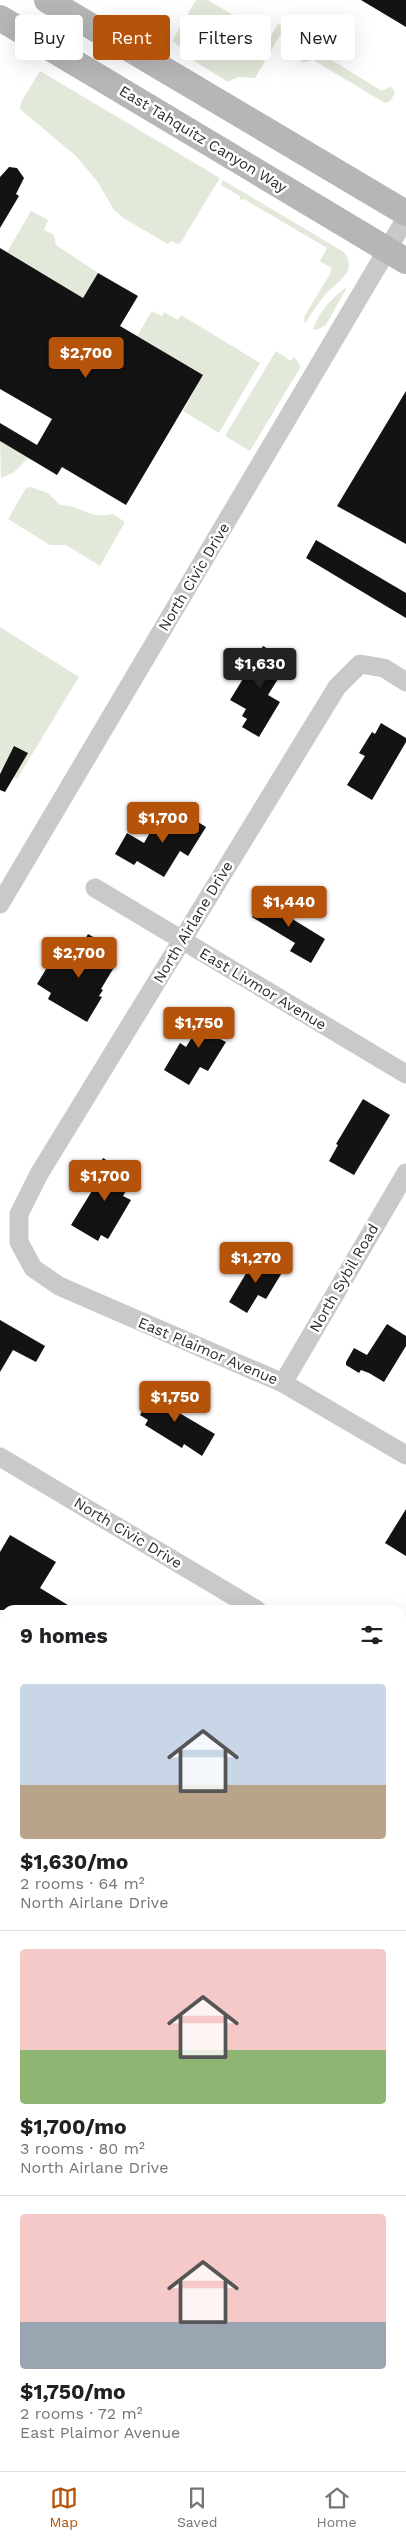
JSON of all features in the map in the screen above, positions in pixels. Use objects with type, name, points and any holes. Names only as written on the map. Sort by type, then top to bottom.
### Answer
[{"type":"main road","points":[[47,0],[406,213]]},
{"type":"main road","name":"East Tahquitz Canyon Way","points":[[0,18],[396,256]]},
{"type":"street","name":"North Civic Drive","points":[[0,904],[396,256],[406,218]]},
{"type":"street","name":"North Airlane Drive","points":[[19,1242],[19,1214],[39,1174],[337,687],[360,664],[384,668],[406,682]]},
{"type":"street","name":"East Livmor Avenue","points":[[95,888],[406,1074]]},
{"type":"street","name":"North Sybil Road","points":[[283,1383],[406,1173]]},
{"type":"street","name":"East Plaimor Avenue","points":[[19,1242],[33,1268],[59,1286],[283,1383],[406,1455]]},
{"type":"street","name":"North Civic Drive","points":[[0,1457],[249,1605]]},
{"type":"green space","points":[[196,0],[208,0],[233,15],[187,15]]},
{"type":"green space","points":[[278,24],[281,25],[281,34],[271,51],[271,35]]},
{"type":"green space","points":[[180,27],[180,47],[172,41]]},
{"type":"green space","points":[[194,60],[266,60],[255,78],[238,77],[228,82]]},
{"type":"green space","points":[[301,60],[313,60],[301,63]]},
{"type":"green space","points":[[313,60],[332,60],[382,91],[389,87],[393,88],[395,94],[389,102],[385,103]]},
{"type":"green space","points":[[40,71],[220,178],[179,244],[171,241],[168,244],[125,219],[114,210],[97,181],[76,156],[20,109],[21,102]]},
{"type":"green space","points":[[223,180],[344,252],[348,259],[348,271],[345,276],[323,297],[305,324],[304,317],[331,272],[331,268],[320,261],[327,248],[244,199],[240,200],[240,196],[221,185]]},
{"type":"green space","points":[[31,211],[48,220],[44,230],[54,235],[56,245],[98,273],[83,298],[7,252]]},
{"type":"green space","points":[[345,288],[326,325],[317,330],[313,329],[326,306]]},
{"type":"green space","points":[[152,311],[162,316],[164,312],[178,320],[181,315],[260,363],[219,433],[183,411],[203,375],[137,336]]},
{"type":"green space","points":[[276,351],[291,361],[294,357],[299,363],[300,368],[250,451],[225,436]]},
{"type":"green space","points":[[0,441],[28,458],[13,473],[1,478]]},
{"type":"green space","points":[[30,487],[48,493],[60,505],[67,505],[91,514],[113,514],[125,522],[100,566],[66,545],[50,545],[8,519],[26,488]]},
{"type":"green space","points":[[0,627],[79,677],[17,779],[0,769]]},
{"type":"building","points":[[361,0],[406,0],[406,27]]},
{"type":"building","points":[[9,167],[17,168],[24,178],[16,194],[19,196],[0,228],[0,177]]},
{"type":"building","points":[[0,248],[83,298],[98,273],[138,296],[120,326],[203,375],[126,505],[62,467],[57,475],[0,441],[0,423],[37,445],[52,419],[0,389]]},
{"type":"building","points":[[406,391],[406,544],[337,506]]},
{"type":"building","points":[[316,540],[406,593],[406,618],[306,558]]},
{"type":"building","points":[[263,646],[275,653],[276,650],[291,658],[268,695],[280,702],[259,737],[242,727],[247,719],[242,716],[246,709],[230,700]]},
{"type":"building","points":[[381,723],[406,738],[406,742],[372,800],[347,785],[365,756],[359,753],[372,732],[375,734]]},
{"type":"building","points":[[14,746],[28,753],[5,792],[0,790],[0,774]]},
{"type":"building","points":[[175,808],[206,827],[188,856],[180,851],[164,877],[137,861],[134,865],[115,854],[127,833],[144,843],[152,829],[160,834]]},
{"type":"building","points":[[266,892],[281,901],[276,909],[325,939],[311,963],[290,951],[295,943],[252,917]]},
{"type":"building","points":[[88,934],[109,946],[103,956],[116,964],[101,989],[103,990],[99,996],[102,997],[87,1022],[48,999],[51,993],[37,984],[54,956],[70,966]]},
{"type":"building","points":[[209,1009],[228,1021],[218,1038],[226,1042],[208,1071],[200,1067],[189,1085],[164,1070],[180,1043],[186,1047]]},
{"type":"building","points":[[363,1099],[390,1115],[354,1175],[329,1161],[338,1145],[336,1144]]},
{"type":"building","points":[[103,1158],[135,1177],[123,1196],[131,1200],[108,1239],[101,1235],[98,1241],[71,1225],[98,1181],[92,1177]]},
{"type":"building","points":[[257,1255],[283,1271],[266,1299],[258,1295],[247,1313],[229,1302]]},
{"type":"building","points":[[0,1320],[45,1346],[36,1362],[13,1350],[0,1372]]},
{"type":"building","points":[[387,1324],[406,1336],[406,1346],[384,1382],[361,1370],[359,1373],[346,1365],[346,1362],[354,1348],[367,1355]]},
{"type":"building","points":[[156,1388],[180,1403],[176,1411],[215,1434],[202,1456],[184,1444],[182,1448],[145,1425],[148,1420],[140,1415]]},
{"type":"building","points":[[406,1509],[406,1556],[385,1543]]},
{"type":"building","points":[[10,1535],[56,1562],[40,1588],[68,1605],[0,1605],[0,1552]]}]
